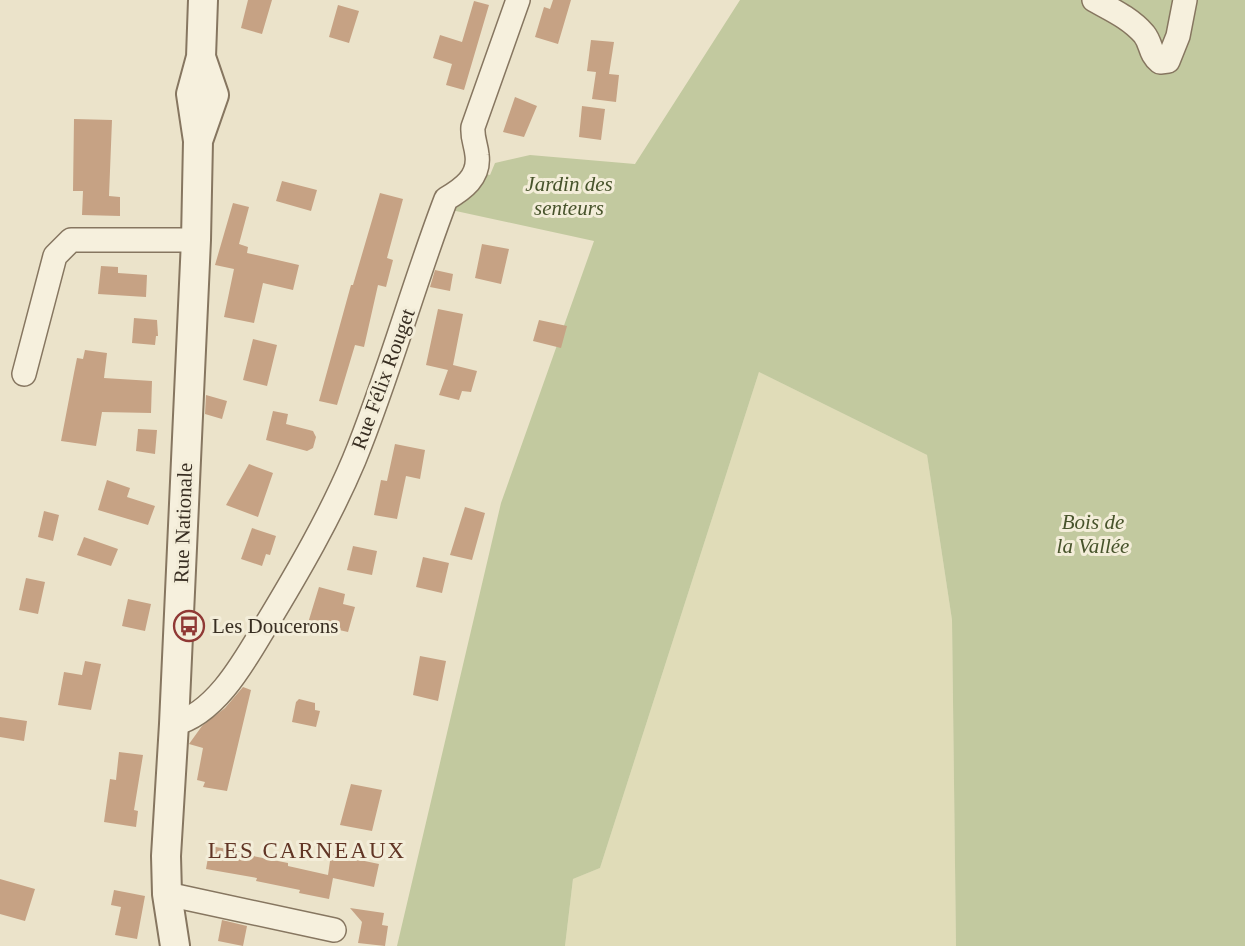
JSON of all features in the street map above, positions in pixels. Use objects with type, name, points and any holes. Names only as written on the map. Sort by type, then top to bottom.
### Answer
[{"type":"street","name":"Rue Nationale","points":[[175,946],[167,894],[166,856],[196,240],[198,141],[214,95],[201,57],[203,0]]},
{"type":"street","name":"Rue Félix Rouget","points":[[174,724],[186,722],[202,712],[241,667],[314,540],[353,463],[385,381],[446,199],[461,190],[475,171],[477,155],[472,138],[473,127],[518,0]]},
{"type":"street","points":[[1094,0],[1129,19],[1147,37],[1152,55],[1160,62],[1168,61],[1178,36],[1185,0]]},
{"type":"street","points":[[24,374],[55,256],[71,240],[196,240]]},
{"type":"street","points":[[167,894],[334,930]]},
{"type":"shaded area","points":[[759,372],[927,455],[952,620],[956,946],[565,946],[573,879],[600,868]]},
{"type":"green space","points":[[740,0],[1245,0],[1245,946],[956,946],[952,620],[927,455],[759,372],[600,868],[573,879],[565,946],[397,946],[501,503],[594,241],[442,208],[475,171],[490,175],[495,163],[530,155],[635,164]]},
{"type":"building","points":[[248,0],[272,0],[262,34],[241,28]]},
{"type":"building","points":[[553,0],[571,0],[558,44],[535,37],[544,7],[550,9]]},
{"type":"building","points":[[474,1],[489,5],[464,90],[446,85],[452,64],[433,58],[440,35],[462,42]]},
{"type":"building","points":[[338,5],[359,11],[349,43],[329,37]]},
{"type":"building","points":[[591,40],[614,42],[609,74],[619,75],[616,102],[592,99],[596,72],[587,71]]},
{"type":"building","points":[[515,97],[537,106],[524,137],[503,132]]},
{"type":"building","points":[[582,106],[605,109],[601,140],[579,137]]},
{"type":"building","points":[[74,119],[112,120],[109,196],[120,197],[120,216],[82,215],[83,191],[73,191]]},
{"type":"building","points":[[282,181],[317,190],[311,211],[276,201]]},
{"type":"building","points":[[380,193],[403,199],[387,258],[393,260],[386,287],[378,285],[364,347],[355,345],[337,405],[319,401],[351,285]]},
{"type":"building","points":[[233,203],[249,207],[239,244],[248,247],[247,253],[299,265],[293,290],[263,283],[254,323],[224,317],[234,269],[215,265]]},
{"type":"building","points":[[482,244],[509,249],[501,284],[475,278]]},
{"type":"building","points":[[101,266],[118,267],[118,273],[147,275],[146,297],[98,294]]},
{"type":"building","points":[[435,270],[453,274],[450,291],[430,287]]},
{"type":"building","points":[[438,309],[463,314],[453,365],[477,371],[471,392],[462,391],[459,400],[439,395],[448,370],[426,365]]},
{"type":"building","points":[[134,318],[157,320],[158,336],[155,345],[132,343]]},
{"type":"building","points":[[539,320],[567,326],[561,348],[533,341]]},
{"type":"building","points":[[253,339],[277,345],[267,386],[243,380]]},
{"type":"building","points":[[85,350],[107,353],[104,378],[152,381],[151,413],[102,412],[96,446],[61,441],[77,358],[83,359]]},
{"type":"building","points":[[206,395],[227,401],[222,419],[205,414]]},
{"type":"building","points":[[273,411],[288,414],[286,424],[313,431],[316,437],[313,448],[307,451],[266,440]]},
{"type":"building","points":[[138,429],[157,430],[155,454],[136,451]]},
{"type":"building","points":[[395,444],[425,450],[420,479],[406,476],[397,519],[374,515],[381,480],[387,481]]},
{"type":"building","points":[[249,464],[273,473],[258,517],[226,505]]},
{"type":"building","points":[[107,480],[130,488],[127,497],[155,506],[148,525],[98,510]]},
{"type":"building","points":[[465,507],[485,513],[472,560],[450,555]]},
{"type":"building","points":[[44,511],[59,515],[53,541],[38,537]]},
{"type":"building","points":[[252,528],[276,536],[270,555],[266,554],[262,566],[241,559]]},
{"type":"building","points":[[84,537],[118,549],[111,566],[77,555]]},
{"type":"building","points":[[353,546],[377,551],[372,575],[347,570]]},
{"type":"building","points":[[423,557],[449,563],[442,593],[416,587]]},
{"type":"building","points":[[26,578],[45,582],[38,614],[19,610]]},
{"type":"building","points":[[319,587],[345,594],[343,604],[355,607],[348,632],[308,623]]},
{"type":"building","points":[[128,599],[151,604],[145,631],[122,626]]},
{"type":"building","points":[[420,656],[446,661],[438,701],[413,695]]},
{"type":"building","points":[[85,661],[101,664],[91,710],[58,705],[64,672],[82,675]]},
{"type":"building","points":[[243,687],[251,690],[227,791],[203,787],[205,782],[197,780],[203,748],[189,744],[202,726],[225,708]]},
{"type":"building","points":[[299,699],[315,703],[315,710],[320,711],[316,727],[292,722]]},
{"type":"building","points":[[0,717],[27,721],[24,741],[0,737]]},
{"type":"building","points":[[119,752],[143,755],[134,810],[138,811],[136,827],[104,822],[110,779],[116,780]]},
{"type":"building","points":[[351,784],[382,790],[372,831],[340,825]]},
{"type":"building","points":[[210,846],[244,852],[243,854],[328,875],[331,854],[379,864],[374,887],[333,878],[329,899],[256,881],[257,878],[206,869]]},
{"type":"building","points":[[0,879],[35,889],[25,921],[0,914]]},
{"type":"building","points":[[114,890],[145,896],[137,939],[115,935],[121,907],[111,905]]},
{"type":"building","points":[[350,908],[384,913],[382,925],[388,926],[385,946],[358,943],[362,922]]},
{"type":"building","points":[[222,920],[247,926],[243,946],[218,941]]},
{"type":"place","name":"Les Doucerons","points":[[189,626]]},
{"type":"district","name":"LES CARNEAUX","points":[[307,850]]},
{"type":"park label","name":"Jardin des senteurs","points":[[569,196]]},
{"type":"park label","name":"Bois de la Vallée","points":[[1093,534]]}]
